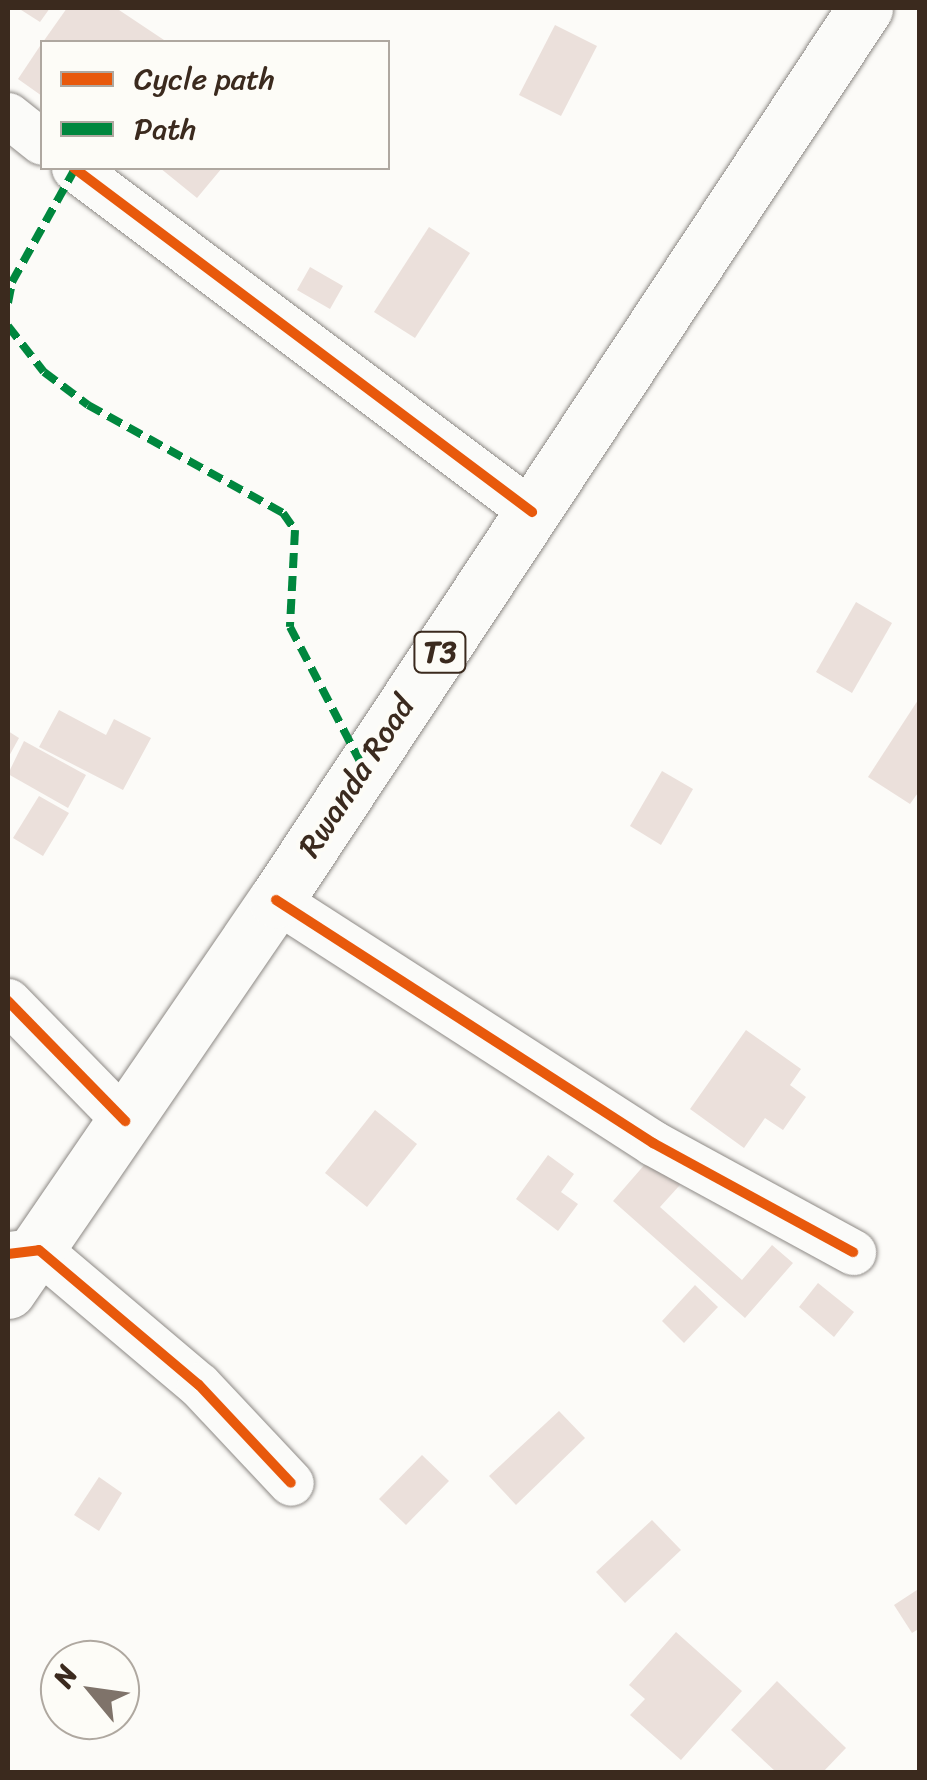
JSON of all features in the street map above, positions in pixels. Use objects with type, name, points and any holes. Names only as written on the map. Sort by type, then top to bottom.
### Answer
[{"type":"highway","name":"Rwanda Road","points":[[18,1265],[125,1121],[276,900],[866,8]]},
{"type":"street","points":[[8,114],[40,140]]},
{"type":"street","points":[[77,170],[532,512]]},
{"type":"street","points":[[276,900],[654,1144],[853,1252]]},
{"type":"street","points":[[8,1001],[125,1121]]},
{"type":"street","points":[[18,1265],[199,1385],[291,1483]]},
{"type":"building","points":[[18,8],[50,8],[40,22]]},
{"type":"building","points":[[67,8],[116,8],[164,40],[44,40]]},
{"type":"building","points":[[555,25],[597,46],[561,116],[519,95]]},
{"type":"building","points":[[40,46],[40,95],[18,79]]},
{"type":"building","points":[[162,170],[220,170],[197,198]]},
{"type":"building","points":[[429,227],[470,253],[415,338],[374,312]]},
{"type":"building","points":[[310,267],[343,286],[330,309],[297,290]]},
{"type":"building","points":[[856,602],[892,623],[852,693],[816,672]]},
{"type":"building","points":[[920,697],[920,790],[910,804],[868,777]]},
{"type":"building","points":[[59,710],[106,735],[114,719],[151,738],[123,790],[39,747]]},
{"type":"building","points":[[8,731],[19,738],[8,758]]},
{"type":"building","points":[[24,741],[86,775],[68,808],[8,774]]},
{"type":"building","points":[[662,771],[693,789],[661,845],[630,826]]},
{"type":"building","points":[[39,796],[69,813],[43,856],[13,838]]},
{"type":"building","points":[[746,1030],[801,1069],[790,1085],[806,1097],[783,1130],[765,1118],[744,1148],[690,1109]]},
{"type":"building","points":[[375,1110],[417,1144],[367,1207],[325,1173]]},
{"type":"building","points":[[659,1148],[689,1175],[660,1207],[742,1280],[772,1245],[793,1263],[745,1318],[613,1201]]},
{"type":"building","points":[[548,1155],[574,1174],[561,1192],[578,1204],[558,1231],[516,1199]]},
{"type":"building","points":[[818,1283],[854,1312],[834,1337],[799,1307]]},
{"type":"building","points":[[695,1285],[718,1307],[684,1343],[662,1321]]},
{"type":"building","points":[[559,1411],[585,1438],[516,1505],[489,1476]]},
{"type":"building","points":[[422,1455],[449,1481],[406,1525],[379,1499]]},
{"type":"building","points":[[99,1477],[122,1493],[99,1531],[74,1515]]},
{"type":"building","points":[[652,1520],[681,1550],[625,1603],[596,1572]]},
{"type":"building","points":[[920,1588],[920,1628],[912,1633],[894,1605]]},
{"type":"building","points":[[676,1632],[742,1691],[681,1760],[630,1715],[645,1699],[629,1685]]},
{"type":"building","points":[[777,1681],[846,1748],[823,1772],[776,1772],[731,1730]]},
{"type":"marked path","points":[[8,303],[12,282],[74,170]]},
{"type":"marked path","points":[[8,326],[44,372],[88,405],[283,513],[295,530],[290,627],[363,767]]},
{"type":"cycle path","points":[[77,170],[532,512]]},
{"type":"cycle path","points":[[276,900],[653,1143],[853,1252]]},
{"type":"cycle path","points":[[8,1001],[125,1121]]},
{"type":"cycle path","points":[[8,1254],[39,1250],[199,1385],[291,1483]]}]
